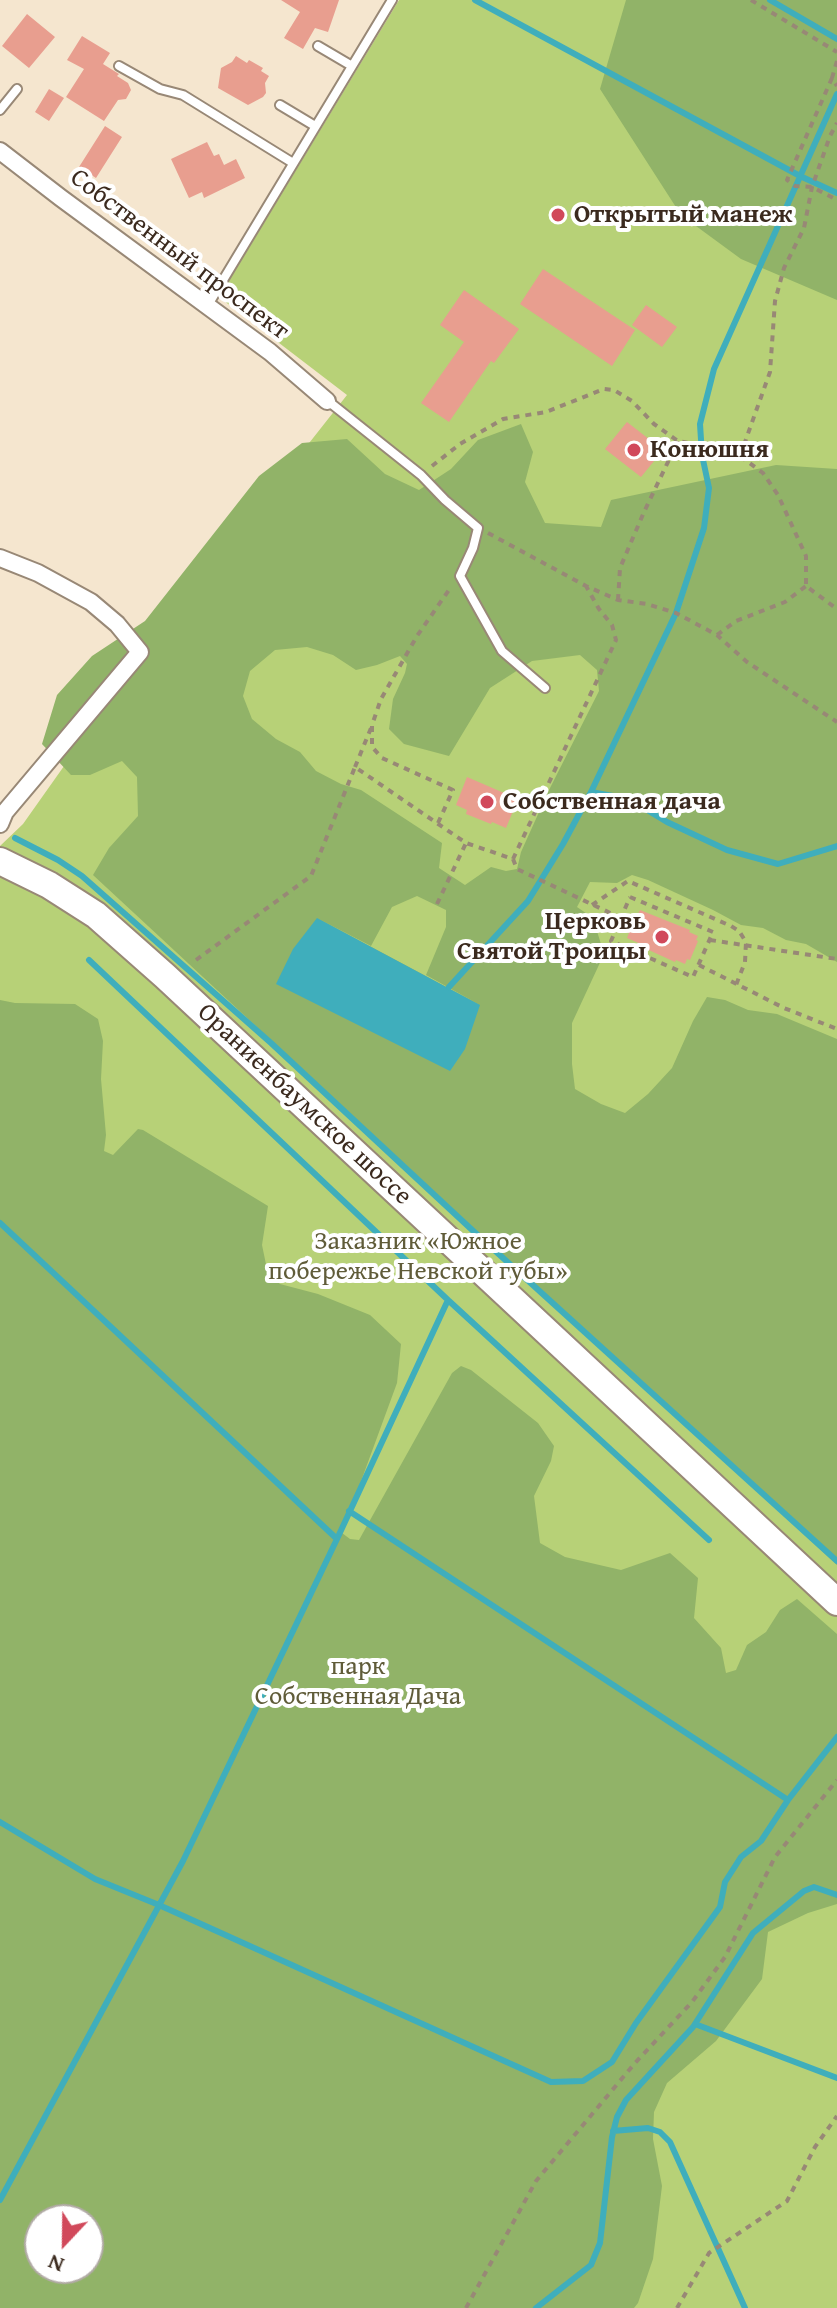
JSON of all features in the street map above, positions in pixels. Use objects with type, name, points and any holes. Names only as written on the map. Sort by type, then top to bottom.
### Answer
[{"type":"main road","name":"Ораниенбаумское шоссе","points":[[0,861],[49,885],[96,915],[165,976],[837,1602]]},
{"type":"street","name":"Собственный проспект","points":[[0,151],[270,352],[327,401]]},
{"type":"street","points":[[0,558],[38,573],[91,602],[117,624],[140,652],[5,812],[0,824]]},
{"type":"lane","points":[[208,305],[392,0]]},
{"type":"lane","points":[[318,46],[352,66]]},
{"type":"lane","points":[[119,66],[160,89],[183,95],[293,163]]},
{"type":"lane","points":[[0,110],[17,89]]},
{"type":"lane","points":[[280,105],[315,126]]},
{"type":"lane","points":[[327,401],[421,475],[478,528],[460,576],[502,651],[545,688]]},
{"type":"path","points":[[751,0],[837,52]]},
{"type":"path","points":[[837,61],[787,180],[795,186],[812,187],[837,200]]},
{"type":"path","points":[[832,78],[836,85]]},
{"type":"path","points":[[740,456],[770,372],[775,301],[784,268],[804,228],[812,187],[837,123]]},
{"type":"path","points":[[421,475],[460,444],[503,419],[546,412],[604,389],[614,390],[632,401],[654,424],[678,441],[740,456],[763,473],[778,495],[806,556],[806,586]]},
{"type":"path","points":[[618,600],[620,568],[678,441]]},
{"type":"path","points":[[478,528],[586,586],[618,600],[647,604],[676,613],[717,635],[747,662],[837,722]]},
{"type":"path","points":[[196,960],[311,876],[381,699],[417,636],[460,576]]},
{"type":"path","points":[[586,586],[612,625],[616,640],[513,859],[517,869],[621,918]]},
{"type":"path","points":[[806,586],[837,609]]},
{"type":"path","points":[[717,635],[736,621],[785,602],[806,586]]},
{"type":"path","points":[[372,725],[372,747],[382,758],[453,790],[438,823]]},
{"type":"path","points":[[355,767],[466,843],[513,859]]},
{"type":"path","points":[[437,904],[466,843]]},
{"type":"path","points":[[592,905],[628,881],[731,926],[739,931],[746,946],[745,962],[736,985]]},
{"type":"path","points":[[630,897],[713,932],[710,940],[693,977],[611,941],[630,897]]},
{"type":"path","points":[[710,940],[837,959]]},
{"type":"path","points":[[699,965],[784,1008],[837,1029]]},
{"type":"path","points":[[466,2308],[536,2181],[635,2063],[692,2002],[725,1957],[775,1857],[837,1780]]},
{"type":"path","points":[[677,2308],[709,2253],[787,2201],[815,2147],[837,2116]]},
{"type":"green space","name":"Заказник «Южное побережье Невской губы»","points":[[399,0],[837,0],[837,2308],[0,2308],[0,846],[23,824],[149,646],[347,395],[219,297]]},
{"type":"green space","points":[[626,0],[837,0],[837,300],[741,259],[681,215],[600,89]]},
{"type":"green space","points":[[521,424],[533,452],[525,482],[545,523],[601,527],[611,500],[776,465],[837,469],[837,962],[806,944],[786,940],[763,928],[741,925],[648,880],[632,875],[617,883],[590,882],[577,907],[593,918],[604,954],[572,1023],[572,1064],[575,1089],[625,1113],[672,1068],[707,997],[725,1000],[748,1010],[777,1014],[837,1039],[837,1565],[93,875],[109,848],[138,816],[137,777],[122,761],[90,775],[71,775],[42,744],[57,695],[92,656],[145,621],[259,476],[302,443],[347,439],[385,474],[419,490],[451,469],[478,440]],"holes":[[[307,647],[333,655],[356,670],[400,656],[407,664],[393,699],[389,729],[404,744],[449,756],[490,688],[532,661],[580,655],[597,670],[599,691],[549,790],[521,852],[517,869],[506,871],[491,867],[465,885],[439,868],[442,843],[361,790],[316,771],[300,752],[276,739],[252,719],[243,696],[250,671],[275,650]],[[417,896],[446,910],[446,927],[426,975],[480,1005],[317,918],[371,946],[392,907]]]},
{"type":"green space","name":"парк Собственная Дача","points":[[0,1000],[75,1004],[98,1019],[103,1041],[104,1151],[113,1155],[138,1129],[143,1130],[268,1206],[262,1245],[268,1274],[280,1284],[318,1294],[370,1315],[401,1344],[397,1383],[342,1533],[350,1539],[359,1540],[452,1373],[461,1366],[471,1370],[538,1423],[554,1446],[551,1461],[534,1496],[540,1543],[565,1557],[621,1570],[670,1553],[698,1578],[694,1618],[721,1648],[726,1673],[736,1670],[747,1645],[766,1632],[780,1610],[797,1599],[837,1634],[837,1904],[808,1913],[768,1932],[762,1979],[716,2041],[667,2083],[654,2112],[653,2139],[662,2186],[653,2259],[634,2308],[0,2308]]},
{"type":"water","points":[[317,918],[480,1005],[465,1049],[450,1071],[276,984],[293,949]]},
{"type":"building","points":[[281,0],[339,0],[328,32],[315,28],[303,49],[284,38],[300,12]]},
{"type":"building","points":[[27,14],[55,37],[29,68],[2,46]]},
{"type":"building","points":[[82,36],[110,53],[103,64],[119,74],[117,76],[128,83],[131,90],[126,99],[118,100],[104,121],[66,97],[84,69],[67,60]]},
{"type":"building","points":[[236,56],[263,68],[261,71],[269,76],[265,83],[266,93],[248,105],[218,88],[221,68]]},
{"type":"building","points":[[49,89],[64,98],[49,121],[35,112]]},
{"type":"building","points":[[105,126],[122,137],[96,178],[79,167]]},
{"type":"building","points":[[207,142],[214,156],[219,154],[224,165],[236,159],[245,178],[204,198],[202,192],[189,198],[171,159]]},
{"type":"building","points":[[543,269],[635,330],[612,366],[520,304]]},
{"type":"building","points":[[464,290],[519,329],[494,363],[491,361],[449,422],[421,403],[464,342],[440,325]]},
{"type":"building","points":[[646,305],[677,327],[662,347],[632,325]]},
{"type":"building","name":"Конюшня","points":[[627,422],[663,450],[641,477],[605,449]]},
{"type":"building","name":"Собственная дача","points":[[467,777],[518,799],[506,828],[466,814],[467,810],[456,805]]},
{"type":"building","name":"Церковь Святой Троицы","points":[[640,910],[698,936],[690,960],[687,959],[685,964],[675,962],[627,938],[635,913],[638,914]]},
{"type":"waterway","points":[[475,0],[800,176],[837,193]]},
{"type":"waterway","points":[[770,0],[837,39]]},
{"type":"waterway","points":[[449,987],[528,901],[563,844],[676,613],[704,528],[709,488],[700,424],[714,369],[837,94]]},
{"type":"waterway","points":[[591,792],[629,799],[667,822],[727,850],[778,864],[837,846]]},
{"type":"waterway","points":[[15,838],[82,876],[271,1043],[837,1561]]},
{"type":"waterway","points":[[89,960],[448,1300],[709,1540]]},
{"type":"waterway","points":[[0,1223],[337,1539]]},
{"type":"waterway","points":[[0,2200],[183,1861],[448,1300]]},
{"type":"waterway","points":[[349,1511],[788,1800],[837,1737]]},
{"type":"waterway","points":[[0,1822],[95,1879],[551,2082],[583,2081],[612,2062],[636,2023],[720,1907],[725,1882],[741,1857],[761,1841],[788,1800]]},
{"type":"waterway","points":[[536,2308],[591,2265],[600,2243],[612,2137],[617,2117],[626,2100],[693,2027],[753,1933],[804,1891],[814,1887],[837,1895]]},
{"type":"waterway","points":[[695,2024],[837,2078]]},
{"type":"waterway","points":[[613,2131],[648,2128],[660,2132],[670,2142],[745,2308]]},
{"type":"place","name":"Открытый манеж","points":[[558,215]]},
{"type":"place","name":"Конюшня","points":[[634,450]]},
{"type":"place","name":"Собственная дача","points":[[487,802]]},
{"type":"place","name":"Церковь Святой Троицы","points":[[662,937]]}]
